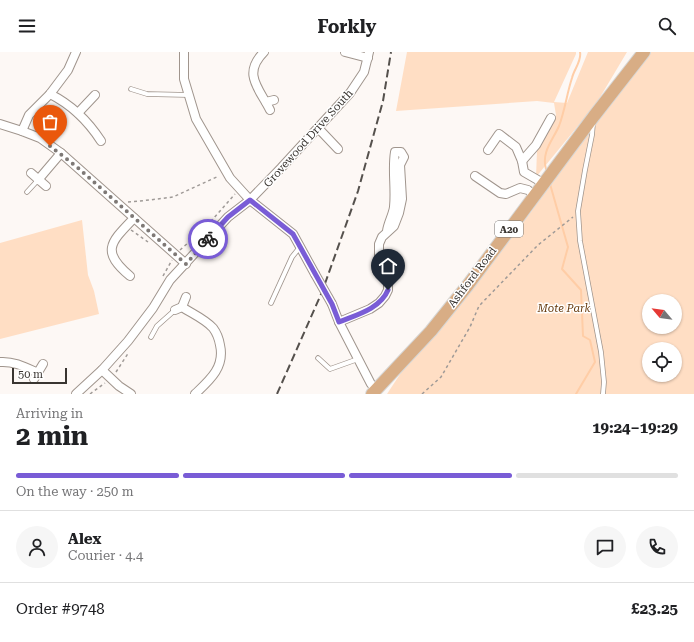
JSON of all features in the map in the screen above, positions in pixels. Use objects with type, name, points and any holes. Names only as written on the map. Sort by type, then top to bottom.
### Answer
[{"type":"main road","name":"Ashford Road","points":[[371,389],[431,331],[468,285],[641,54]]},
{"type":"street","points":[[22,131],[29,116],[50,94],[68,70],[76,52]]},
{"type":"street","points":[[184,52],[184,79],[196,118],[227,173],[239,189],[250,200],[293,234],[332,304],[371,389]]},
{"type":"street","points":[[264,52],[256,60],[253,75],[255,84],[270,104]]},
{"type":"street","points":[[346,52],[368,55]]},
{"type":"street","name":"Grovewood Drive South","points":[[76,394],[102,370],[126,343],[153,308],[170,280],[228,217],[250,200],[319,129],[350,93],[364,72],[368,55]]},
{"type":"street","points":[[50,94],[62,100],[78,112],[91,126],[101,141]]},
{"type":"street","points":[[78,112],[94,95]]},
{"type":"street","points":[[522,161],[536,145],[551,118]]},
{"type":"street","points":[[0,124],[40,138],[61,153],[186,264]]},
{"type":"street","points":[[319,129],[338,149]]},
{"type":"street","points":[[488,150],[499,134],[516,147],[522,161],[524,172],[543,183]]},
{"type":"street","points":[[339,322],[370,309],[379,303],[388,290],[388,282],[379,260],[378,251],[382,236],[394,226],[399,214],[402,199],[400,165],[404,157],[402,152],[395,152],[393,163],[395,182],[394,208],[388,223],[387,231]]},
{"type":"street","points":[[38,180],[61,153]]},
{"type":"street","points":[[31,173],[46,186]]},
{"type":"street","points":[[475,176],[500,193],[506,194],[520,188],[528,190],[534,195]]},
{"type":"street","points":[[130,276],[119,272],[112,255],[112,248],[114,242],[134,218]]},
{"type":"street","points":[[186,298],[178,308],[213,327],[219,339],[222,352],[220,364],[214,375],[195,394]]},
{"type":"street","points":[[0,362],[19,364],[36,376],[42,364]]},
{"type":"street","points":[[102,370],[110,378],[132,394]]},
{"type":"lane","points":[[131,89],[147,94],[189,95]]},
{"type":"lane","points":[[594,116],[578,211],[580,241],[601,352],[604,382],[603,394]]},
{"type":"lane","points":[[27,192],[38,180]]},
{"type":"lane","points":[[270,303],[292,257],[300,246]]},
{"type":"lane","points":[[151,337],[157,326],[178,308]]},
{"type":"lane","points":[[318,358],[330,369],[358,359]]},
{"type":"path","points":[[121,206],[130,201],[173,197],[227,173]]},
{"type":"path","points":[[175,255],[205,228],[239,189]]},
{"type":"path","points":[[422,394],[441,377],[470,327],[479,306],[538,245],[566,223]]},
{"type":"path","points":[[90,394],[110,378],[129,353],[126,343]]},
{"type":"green space","points":[[407,52],[576,52],[554,102],[567,103],[588,52],[627,52],[596,104],[536,177],[537,151],[556,115],[554,103],[537,101],[396,111]]},
{"type":"green space","name":"Mote Park","points":[[651,52],[694,52],[694,394],[387,394],[410,359],[531,212],[589,129]]},
{"type":"green space","points":[[82,220],[88,275],[94,291],[99,314],[0,339],[0,243]]},
{"type":"waterway","points":[[546,169],[546,152],[559,126],[573,75],[580,59],[580,52]]},
{"type":"waterway","points":[[550,184],[568,247],[562,269],[581,290],[583,336],[590,340],[595,362],[576,394]]},
{"type":"railway","points":[[277,394],[322,292],[358,191],[383,101],[391,52]]},
{"type":"way so far","points":[[50,146],[61,153],[186,264],[208,239]]},
{"type":"route","points":[[208,239],[228,217],[250,200],[293,234],[332,304],[339,322],[370,309],[379,303],[388,290]]}]
